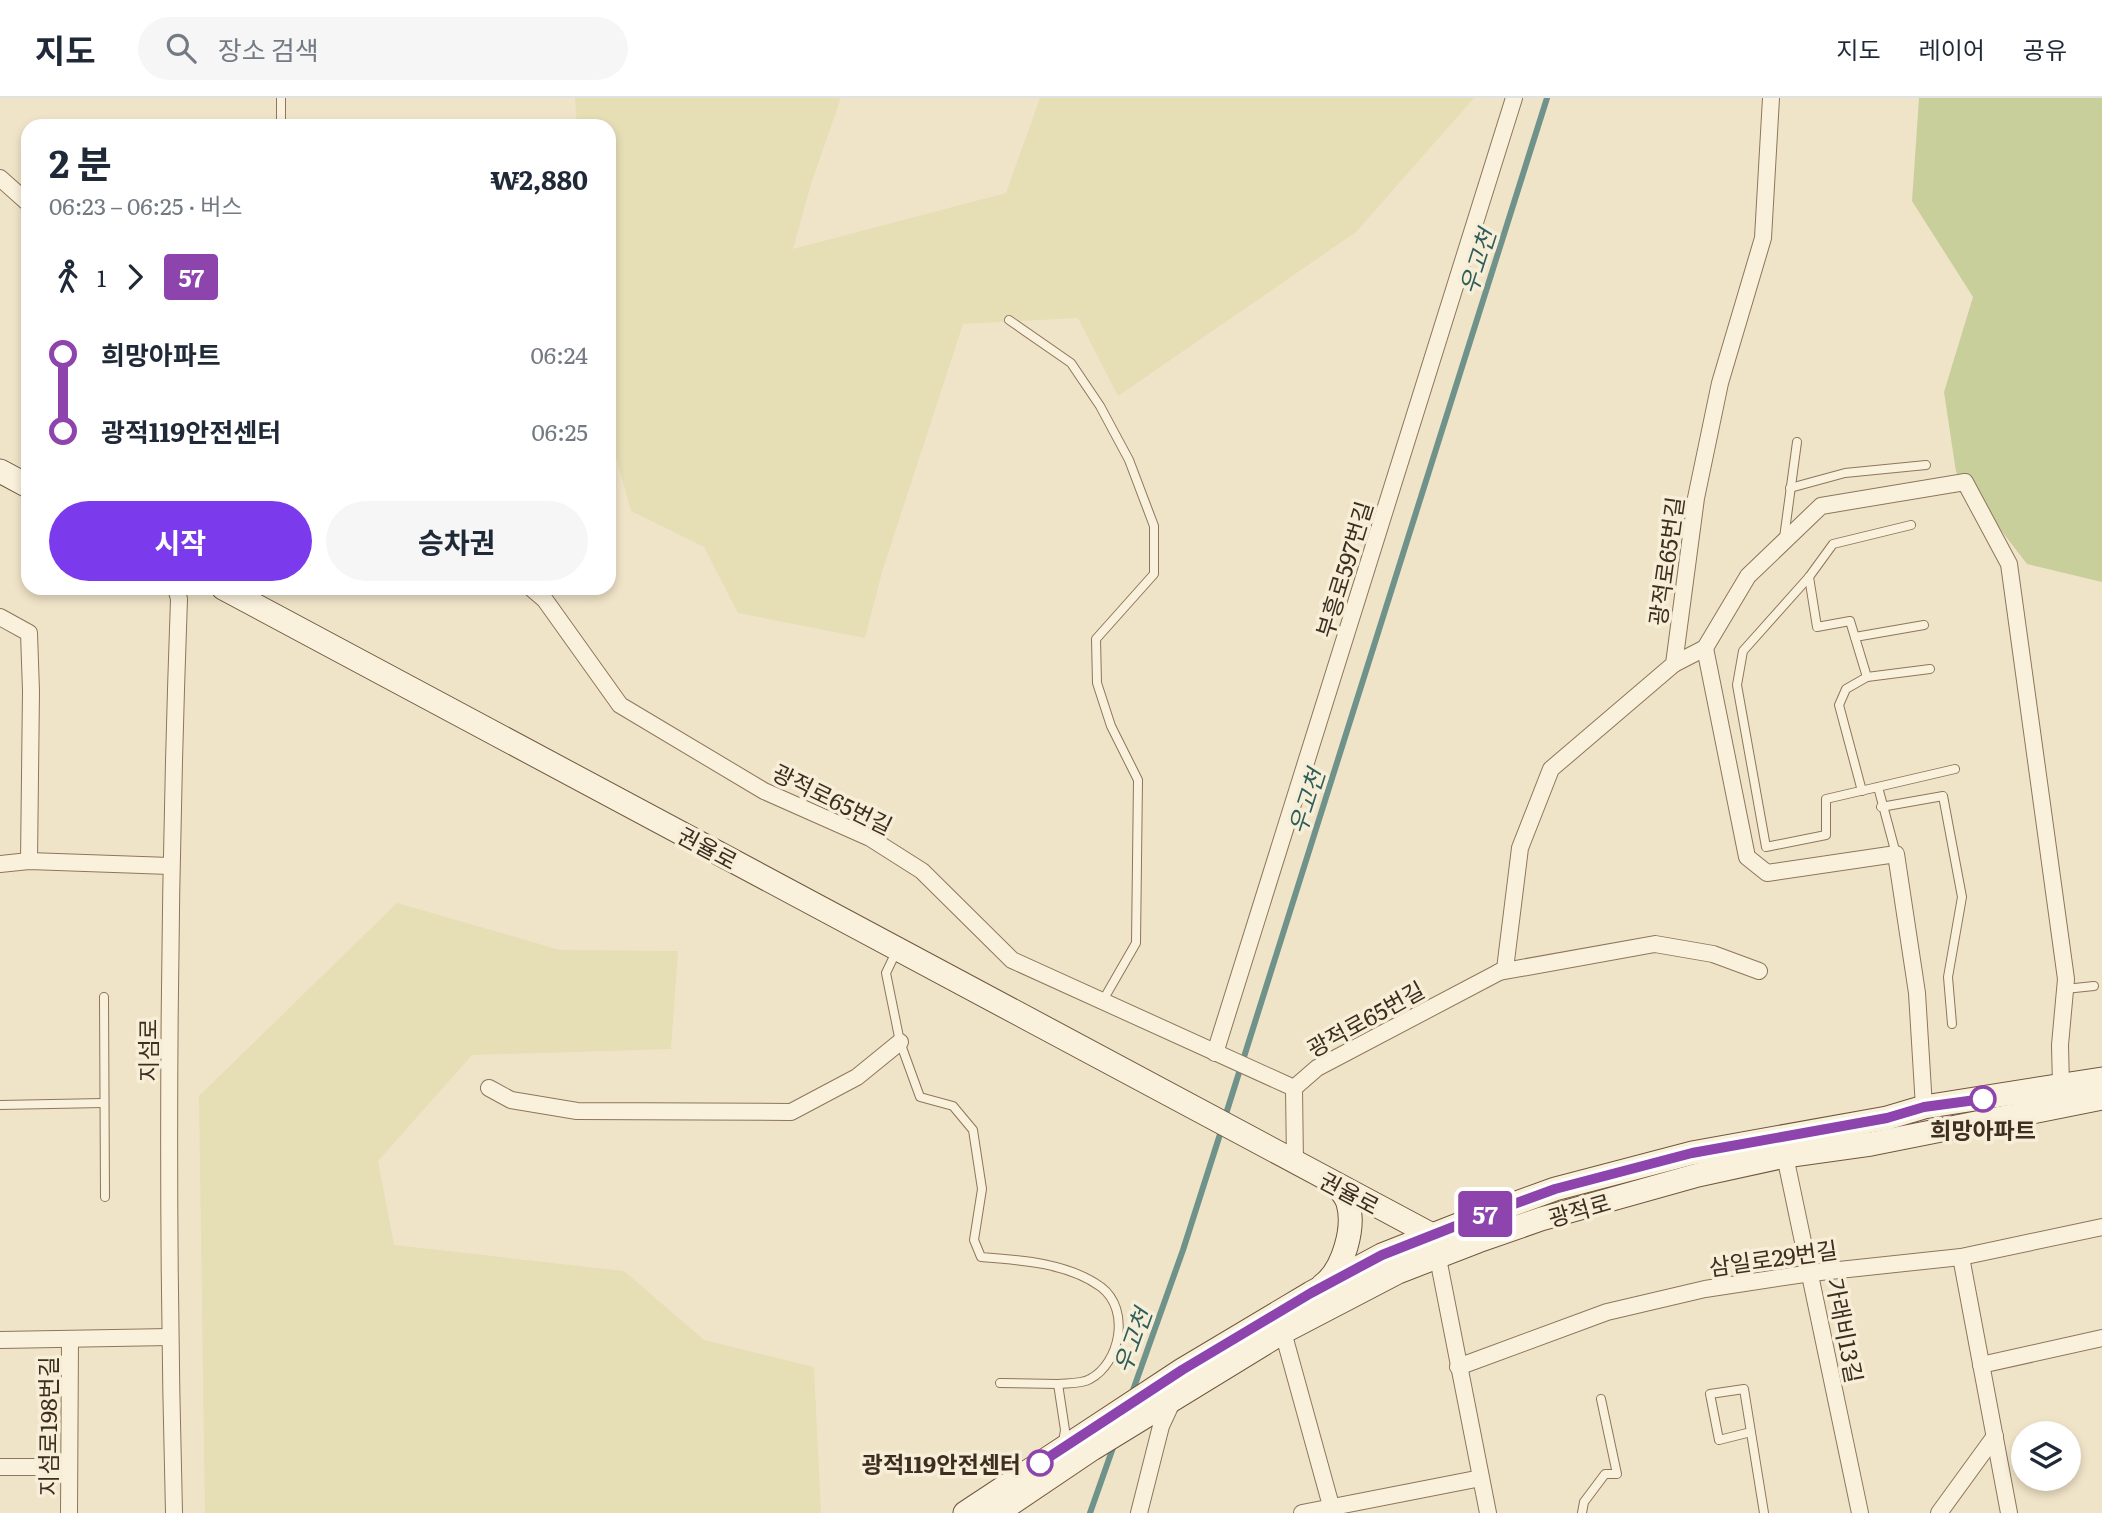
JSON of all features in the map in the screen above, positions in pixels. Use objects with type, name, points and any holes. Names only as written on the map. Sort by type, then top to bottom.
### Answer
[{"type":"main road","points":[[0,471],[21,482]]},
{"type":"main road","name":"권율로","points":[[236,595],[1336,1184],[1435,1246]]},
{"type":"main road","name":"광적로","points":[[1165,1396],[1398,1272],[1435,1246],[1555,1189],[1680,1156],[1782,1135],[1887,1118],[1924,1107],[2102,1079]]},
{"type":"main road","name":"광적로","points":[[1165,1396],[1311,1293],[1382,1255],[1435,1246],[1699,1175],[1784,1156],[1871,1144],[2102,1098]]},
{"type":"main road","points":[[1311,1293],[1331,1278],[1346,1244],[1351,1220],[1348,1199],[1336,1184]]},
{"type":"main road","points":[[997,1513],[1088,1442],[1165,1396]]},
{"type":"main road","points":[[965,1513],[1062,1451],[1088,1442]]},
{"type":"street","name":"부흥로597번길","points":[[1221,1057],[1514,98]]},
{"type":"street","name":"광적로65번길","points":[[1674,664],[1696,498],[1720,383],[1763,237],[1771,98]]},
{"type":"street","points":[[0,178],[21,196]]},
{"type":"street","points":[[1499,972],[1506,969],[1520,848],[1551,769],[1674,664],[1705,648],[1748,576],[1821,506],[1965,482],[2009,564],[2049,847],[2065,989],[2061,1086]]},
{"type":"street","name":"지섬로","points":[[174,1513],[170,1337],[170,866],[178,595]]},
{"type":"street","name":"광적로65번길","points":[[539,595],[620,705],[764,791],[870,838],[922,871],[1012,960],[1294,1088]]},
{"type":"street","points":[[0,617],[29,633],[32,691],[29,861]]},
{"type":"street","points":[[1705,648],[1747,857],[1767,873],[1896,854],[1917,993],[1924,1107]]},
{"type":"street","points":[[0,864],[29,861],[170,866]]},
{"type":"street","name":"광적로65번길","points":[[1295,1163],[1294,1088],[1317,1068],[1499,972],[1655,944],[1713,954],[1759,971]]},
{"type":"street","points":[[489,1088],[511,1100],[577,1111],[791,1112],[857,1077],[900,1042]]},
{"type":"street","name":"가래비13길","points":[[1784,1156],[1860,1513]]},
{"type":"street","name":"삼일로29번길","points":[[1458,1367],[1607,1312],[1705,1289],[1811,1273],[1961,1257],[2102,1227]]},
{"type":"street","points":[[1435,1246],[1488,1513]]},
{"type":"street","points":[[1961,1257],[2009,1513]]},
{"type":"street","points":[[1283,1332],[1332,1510]]},
{"type":"street","name":"지섬로198번길","points":[[0,1340],[170,1337]]},
{"type":"street","points":[[1981,1365],[2102,1338]]},
{"type":"street","name":"지섬로198번길","points":[[69,1513],[70,1339]]},
{"type":"street","points":[[1139,1513],[1161,1426],[1165,1396]]},
{"type":"street","points":[[1940,1513],[1995,1436]]},
{"type":"street","points":[[0,1466],[69,1467]]},
{"type":"street","points":[[1302,1513],[1332,1510],[1481,1478]]},
{"type":"lane","points":[[281,98],[281,119]]},
{"type":"lane","points":[[1009,320],[1071,363],[1100,406],[1129,460],[1154,526],[1154,574],[1096,639],[1097,683],[1111,726],[1138,780],[1136,943],[1102,1002]]},
{"type":"lane","points":[[1783,544],[1797,442]]},
{"type":"lane","points":[[1790,488],[1845,472],[1926,466]]},
{"type":"lane","points":[[1911,525],[1833,544],[1809,577],[1743,651],[1737,685],[1766,847],[1826,835],[1826,799],[1955,769]]},
{"type":"lane","points":[[1809,577],[1817,627],[1850,621],[1867,677]]},
{"type":"lane","points":[[1855,637],[1924,625]]},
{"type":"lane","points":[[1862,791],[1839,705],[1846,689],[1867,677],[1930,669]]},
{"type":"lane","points":[[1878,787],[1881,807],[1896,854]]},
{"type":"lane","points":[[1881,807],[1943,796],[1962,897],[1948,977],[1952,1024]]},
{"type":"lane","points":[[898,949],[887,973],[900,1042],[920,1097],[953,1106],[973,1130],[982,1189],[974,1240],[981,1257],[1040,1264],[1079,1274],[1104,1289],[1120,1316],[1116,1345],[1106,1368],[1087,1381],[1058,1384],[1000,1383]]},
{"type":"lane","points":[[2065,989],[2094,986]]},
{"type":"lane","points":[[104,997],[105,1198]]},
{"type":"lane","points":[[0,1104],[103,1103]]},
{"type":"lane","points":[[1058,1384],[1065,1430],[1062,1451]]},
{"type":"lane","points":[[1751,1433],[1719,1440],[1710,1394],[1744,1389],[1764,1513]]},
{"type":"lane","points":[[1582,1513],[1584,1502],[1605,1474],[1617,1474],[1601,1399]]},
{"type":"shaded area","points":[[575,98],[841,98],[811,184],[793,249],[1006,193],[1040,98],[1474,98],[1356,232],[1118,396],[1078,318],[963,324],[882,572],[865,638],[738,613],[704,547],[631,511],[616,457],[616,119],[576,119]]},
{"type":"shaded area","points":[[397,903],[560,950],[678,951],[671,1049],[472,1055],[378,1161],[394,1245],[624,1271],[704,1340],[814,1367],[821,1513],[205,1513],[199,1096]]},
{"type":"green space","points":[[1919,98],[2102,98],[2102,582],[2027,564],[1956,472],[1944,392],[1973,297],[1912,201]]},
{"type":"waterway","name":"우고천","points":[[1225,1117],[1547,98]]},
{"type":"waterway","name":"우고천","points":[[1132,1393],[1183,1250],[1222,1128]]},
{"type":"waterway","name":"우고천","points":[[1090,1513],[1115,1442]]},
{"type":"bus line","name":"57","points":[[1040,1463],[1182,1370],[1311,1293],[1382,1255],[1481,1216],[1555,1189],[1692,1153],[1887,1118],[1924,1107],[1983,1099]]},
{"type":"place","name":"희망아파트","points":[[1983,1099]]},
{"type":"place","name":"광적119안전센터","points":[[1040,1463]]}]
